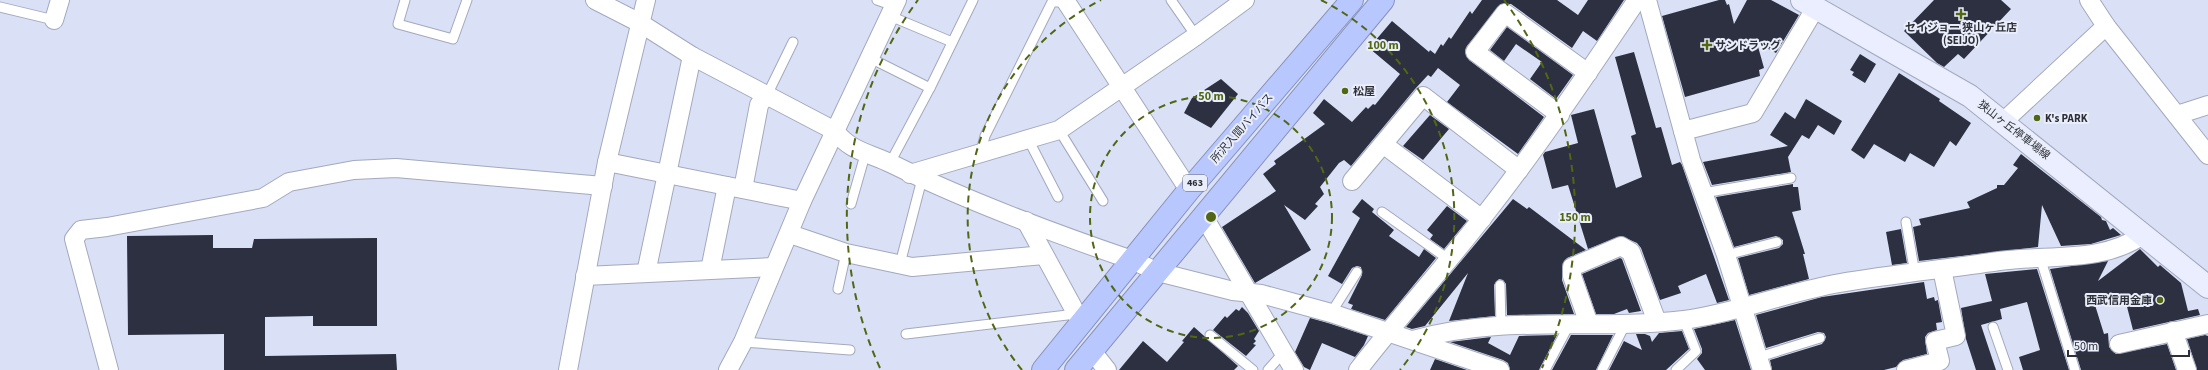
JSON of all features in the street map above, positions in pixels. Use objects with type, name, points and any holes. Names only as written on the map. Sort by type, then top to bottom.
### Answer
[{"type":"highway","name":"所沢入間バイパス","points":[[1044,370],[1079,319],[1132,260],[1189,190],[1352,0]]},
{"type":"highway","name":"463","points":[[1076,370],[1384,0]]},
{"type":"main road","name":"狭山ヶ丘停車場線","points":[[1809,4],[1970,96],[2085,182],[2144,234],[2208,286]]},
{"type":"street","points":[[54,20],[60,0]]},
{"type":"street","points":[[595,0],[640,23],[692,56],[764,96],[835,131],[841,139],[865,155],[890,163],[916,177],[1026,221],[1132,260],[1158,272],[1233,291],[1261,294],[1331,313],[1500,370]]},
{"type":"street","points":[[568,370],[607,162],[646,0]]},
{"type":"street","points":[[916,177],[981,151],[1059,130],[1122,88],[1245,0]]},
{"type":"street","points":[[1358,370],[1387,332],[1482,219],[1560,115],[1638,0]]},
{"type":"street","points":[[1647,0],[1690,160],[1726,255],[1761,364]]},
{"type":"street","points":[[1067,1],[1189,190]]},
{"type":"street","points":[[2092,1],[2106,26],[2178,115],[2208,155]]},
{"type":"street","points":[[1683,131],[1753,113],[1809,4]]},
{"type":"street","points":[[728,370],[743,342],[773,267],[790,234],[802,201],[894,7]]},
{"type":"street","points":[[1560,115],[1475,52],[1505,13],[1588,73]]},
{"type":"street","points":[[2004,122],[2106,26]]},
{"type":"street","points":[[646,273],[692,56]]},
{"type":"street","points":[[710,270],[759,105],[764,96]]},
{"type":"street","points":[[1352,181],[1423,96],[1519,170]]},
{"type":"street","points":[[2178,115],[2208,105]]},
{"type":"street","points":[[1383,144],[1482,219]]},
{"type":"street","points":[[607,162],[802,201]]},
{"type":"street","points":[[108,370],[74,239],[81,230],[263,198],[289,182],[354,170],[396,168],[603,186]]},
{"type":"street","points":[[1204,217],[1294,370]]},
{"type":"street","points":[[1026,221],[1079,319]]},
{"type":"street","points":[[790,234],[846,253],[912,267],[1044,255]]},
{"type":"street","points":[[1412,340],[1475,327],[1626,324],[1684,320],[1744,308],[1839,283],[1915,274],[2014,258],[2080,256],[2111,250],[2132,243],[2144,234]]},
{"type":"street","points":[[1589,324],[1572,276],[1572,267],[1621,246],[1631,252],[1657,322]]},
{"type":"street","points":[[585,276],[773,267]]},
{"type":"street","points":[[1906,370],[1941,365],[1935,341],[1956,336],[1942,270]]},
{"type":"street","points":[[2119,344],[2208,324]]},
{"type":"street","points":[[2173,331],[2187,370]]},
{"type":"street","points":[[1092,351],[1107,370]]},
{"type":"lane","points":[[405,0],[398,24],[453,39],[467,0]]},
{"type":"lane","points":[[877,0],[894,7],[952,42]]},
{"type":"lane","points":[[890,163],[930,88],[973,0]]},
{"type":"lane","points":[[1171,0],[1196,36]]},
{"type":"lane","points":[[981,151],[985,136],[1052,2],[1067,1]]},
{"type":"lane","points":[[0,7],[54,20]]},
{"type":"lane","points":[[764,96],[770,89],[793,42]]},
{"type":"lane","points":[[870,58],[930,88]]},
{"type":"lane","points":[[1059,130],[1103,201]]},
{"type":"lane","points":[[1028,139],[1058,196]]},
{"type":"lane","points":[[851,204],[865,155]]},
{"type":"lane","points":[[900,264],[916,177]]},
{"type":"lane","points":[[1703,193],[1791,178]]},
{"type":"lane","points":[[1382,212],[1448,259]]},
{"type":"lane","points":[[1906,222],[1915,274]]},
{"type":"lane","points":[[1726,255],[1777,242]]},
{"type":"lane","points":[[838,289],[846,253]]},
{"type":"lane","points":[[2040,257],[2075,370]]},
{"type":"lane","points":[[1331,313],[1357,272]]},
{"type":"lane","points":[[1500,286],[1501,326]]},
{"type":"lane","points":[[906,334],[1079,319]]},
{"type":"lane","points":[[1676,370],[1696,351],[1684,320]]},
{"type":"lane","points":[[1602,370],[1626,324]]},
{"type":"lane","points":[[1545,370],[1568,325]]},
{"type":"lane","points":[[1993,327],[2008,370]]},
{"type":"lane","points":[[1210,335],[1253,370]]},
{"type":"lane","points":[[1761,364],[1820,338]]},
{"type":"lane","points":[[743,342],[850,350]]},
{"type":"lane","points":[[1268,370],[1283,353]]},
{"type":"building","points":[[1482,0],[1557,0],[1578,15],[1588,0],[1624,0],[1597,41],[1583,31],[1572,48],[1511,4],[1501,4],[1467,46],[1465,51],[1469,60],[1544,117],[1518,154],[1447,102],[1460,85],[1438,68],[1431,77],[1428,75],[1415,89],[1351,166],[1344,160],[1339,163],[1320,187],[1324,194],[1315,204],[1318,206],[1305,220],[1284,205],[1311,250],[1255,283],[1222,227],[1276,191],[1263,174],[1276,164],[1274,161],[1325,124],[1313,113],[1324,99],[1352,122],[1366,107],[1368,109],[1373,104],[1375,105],[1400,74],[1369,48],[1392,21],[1429,52],[1430,50],[1435,54],[1441,44],[1443,46],[1449,37],[1451,39],[1470,11],[1472,14]]},
{"type":"building","points":[[1719,0],[1725,0],[1727,5],[1729,4],[1734,24],[1747,0],[1771,0],[1799,15],[1776,53],[1757,43],[1764,68],[1759,70],[1760,76],[1685,97],[1662,16]]},
{"type":"building","points":[[1934,0],[2001,0],[2011,9],[1964,59],[1958,54],[1944,67],[1937,63],[1904,31]]},
{"type":"building","points":[[1507,27],[1573,75],[1556,99],[1530,79],[1542,62],[1516,44],[1504,61],[1490,50]]},
{"type":"building","points":[[1634,52],[1656,128],[1661,127],[1672,165],[1680,162],[1682,165],[1729,300],[1717,303],[1706,274],[1678,286],[1681,293],[1660,300],[1641,248],[1637,243],[1621,236],[1588,249],[1568,185],[1552,189],[1543,155],[1545,152],[1578,143],[1571,115],[1594,109],[1616,188],[1642,177],[1631,136],[1636,134],[1615,57]]},
{"type":"building","points":[[1860,54],[1876,64],[1865,83],[1852,75],[1854,72],[1850,70]]},
{"type":"building","points":[[1899,73],[1940,99],[1939,101],[1971,123],[1956,146],[1950,141],[1934,167],[1910,153],[1905,162],[1874,144],[1864,159],[1851,150]]},
{"type":"building","points":[[1221,79],[1238,94],[1211,128],[1184,113],[1192,98]]},
{"type":"building","points":[[1806,99],[1842,121],[1834,135],[1818,125],[1809,139],[1802,135],[1788,157],[1791,172],[1712,185],[1703,162],[1788,146],[1770,135],[1785,112],[1795,119]]},
{"type":"building","points":[[1430,115],[1449,129],[1423,160],[1403,146]]},
{"type":"building","points":[[2021,154],[2101,217],[2102,220],[2106,221],[2110,230],[2113,228],[2121,235],[2091,244],[2061,246],[2042,205],[2038,247],[1919,261],[1913,227],[1921,225],[1919,219],[1970,208],[1967,202],[1997,188],[1997,185],[2004,185],[2018,168],[2013,165]]},
{"type":"building","points":[[1793,184],[1793,187],[1798,187],[1801,210],[1792,212],[1805,254],[1803,254],[1809,279],[1749,295],[1738,258],[1779,248],[1783,244],[1783,240],[1776,236],[1734,247],[1716,197]]},
{"type":"building","points":[[1362,199],[1374,209],[1372,212],[1394,230],[1389,236],[1419,257],[1424,249],[1436,258],[1385,320],[1351,309],[1353,305],[1348,303],[1362,275],[1361,267],[1357,266],[1352,268],[1342,284],[1328,276],[1360,218],[1352,212]]},
{"type":"building","points":[[1513,199],[1527,209],[1529,207],[1586,250],[1567,258],[1562,267],[1562,280],[1574,314],[1507,315],[1506,284],[1503,280],[1499,279],[1494,285],[1495,316],[1449,321],[1468,273],[1425,326],[1412,329],[1406,327]]},
{"type":"building","points":[[1447,206],[1467,221],[1444,249],[1430,239],[1433,235],[1427,230]]},
{"type":"building","points":[[1901,229],[1907,263],[1892,265],[1886,232]]},
{"type":"building","points":[[213,235],[213,248],[252,248],[254,239],[377,238],[377,326],[313,326],[313,316],[265,317],[265,356],[396,354],[397,370],[224,370],[224,334],[128,335],[127,236]]},
{"type":"building","points":[[2140,249],[2158,267],[2160,265],[2181,283],[2188,311],[2198,309],[2200,315],[2133,330],[2125,299],[2095,305],[2104,334],[2108,333],[2109,347],[2116,354],[2167,344],[2176,370],[2081,370],[2050,269],[2108,261],[2098,281]]},
{"type":"building","points":[[1620,258],[1622,259],[1641,311],[1629,313],[1627,309],[1614,314],[1596,314],[1582,274]]},
{"type":"building","points":[[2037,269],[2069,370],[2023,370],[2019,357],[2040,350],[2027,302],[2000,309],[2002,319],[1981,325],[1996,370],[1976,370],[1966,339],[1961,308],[1992,301],[1985,274]]},
{"type":"building","points":[[1924,282],[1927,299],[1934,297],[1935,301],[1938,300],[1942,322],[1936,323],[1937,330],[1928,333],[1925,337],[1927,354],[1903,360],[1896,367],[1884,370],[1772,370],[1770,360],[1822,344],[1826,337],[1824,333],[1818,332],[1766,348],[1756,315],[1822,297]]},
{"type":"building","points":[[1242,307],[1248,313],[1259,331],[1254,339],[1256,341],[1253,344],[1256,345],[1246,356],[1213,330],[1225,316],[1227,318],[1236,309],[1239,311]]},
{"type":"building","points":[[1310,318],[1368,336],[1364,345],[1355,357],[1322,343],[1310,370],[1304,367],[1295,352]]},
{"type":"building","points":[[1735,320],[1751,370],[1705,370],[1697,359],[1702,353],[1702,349],[1694,329]]},
{"type":"building","points":[[1194,327],[1238,366],[1234,370],[1119,370],[1143,341],[1167,362],[1184,342],[1182,341]]},
{"type":"building","points":[[1682,331],[1689,349],[1666,370],[1609,370],[1624,341],[1642,350],[1636,334],[1645,334],[1650,336],[1652,342],[1659,333]]},
{"type":"building","points":[[1557,335],[1539,370],[1510,370],[1508,363],[1503,360],[1450,342],[1491,337],[1488,343],[1510,355],[1519,336]]},
{"type":"building","points":[[1571,335],[1613,335],[1596,370],[1552,370]]},
{"type":"building","points":[[2205,335],[2208,336],[2208,370],[2197,370],[2187,339]]},
{"type":"building","points":[[1435,359],[1467,370],[1430,370]]},
{"type":"place","name":"セイジョー 狭山ヶ丘店 (SEIJO)","points":[[1961,14]]},
{"type":"place","name":"サンドラッグ","points":[[1707,45]]},
{"type":"place","name":"松屋","points":[[1345,91]]},
{"type":"place","name":"K's PARK","points":[[2037,118]]},
{"type":"place","name":"西武信用金庫","points":[[2160,300]]}]
